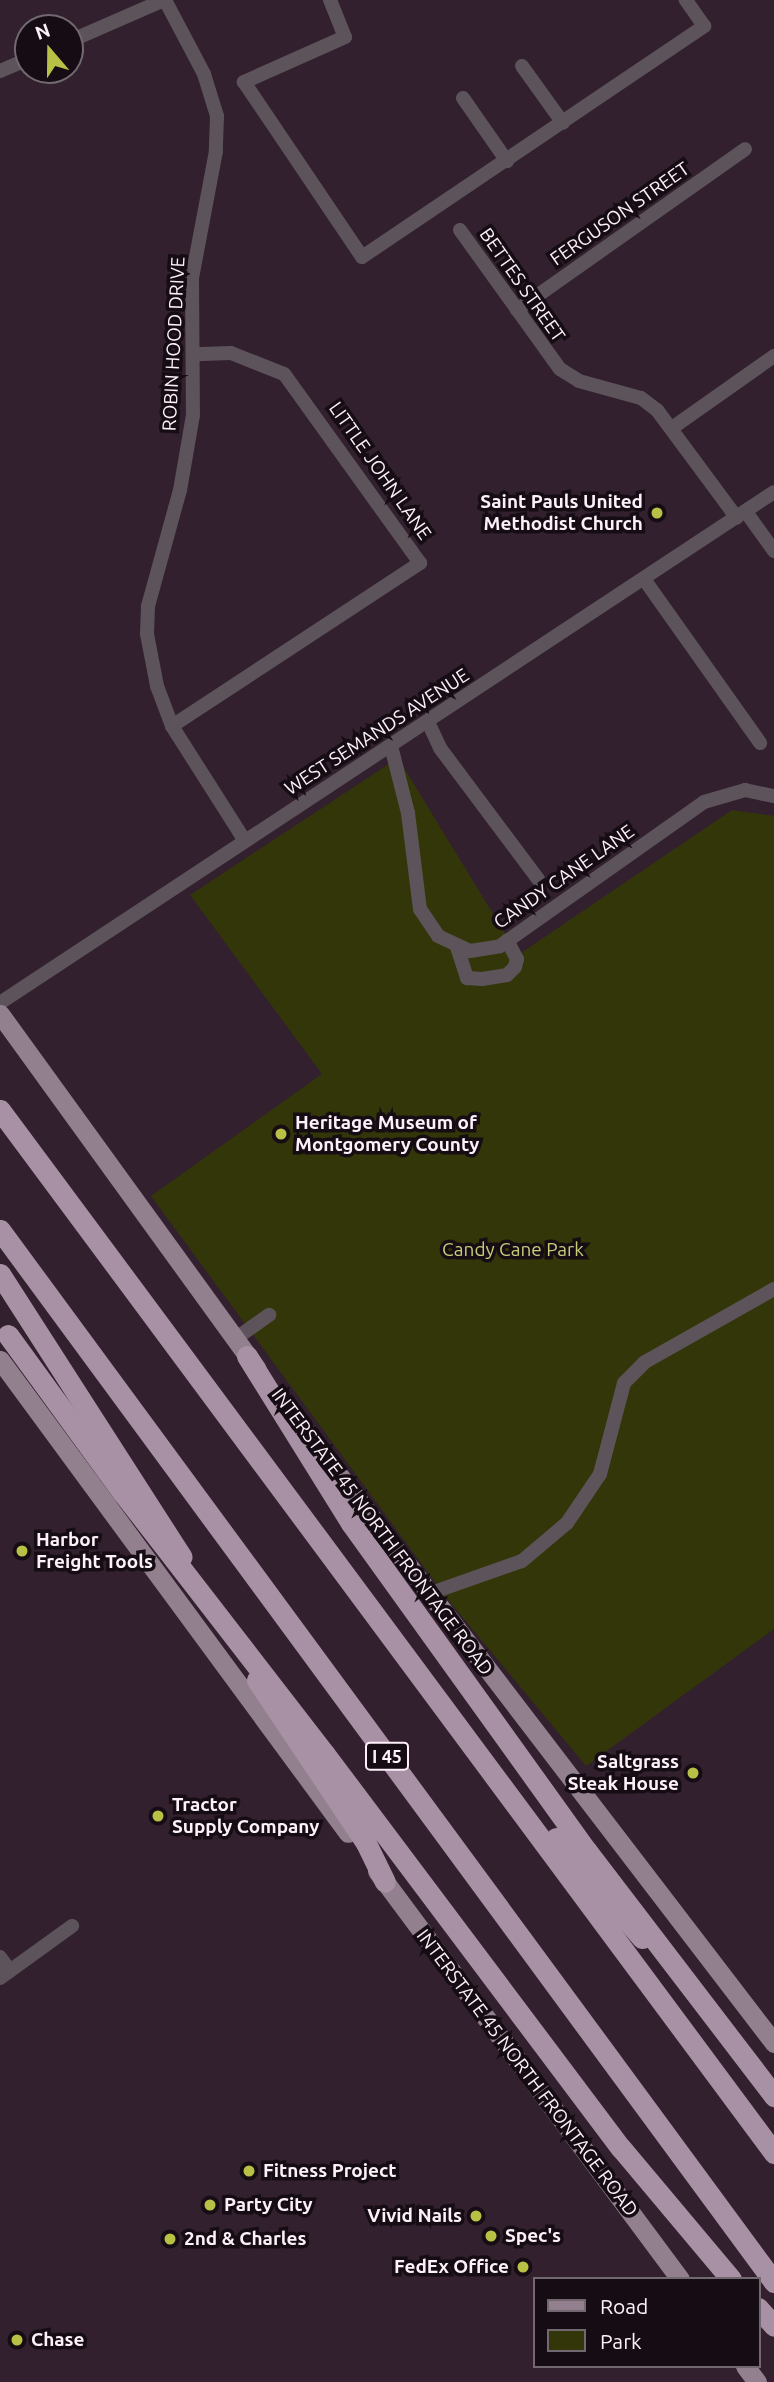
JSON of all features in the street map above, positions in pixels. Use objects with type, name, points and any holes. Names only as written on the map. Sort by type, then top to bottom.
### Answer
[{"type":"highway","points":[[0,1110],[774,2153]]},
{"type":"highway","name":"I 45","points":[[0,1230],[774,2282]]},
{"type":"highway","points":[[0,1273],[145,1495],[305,1755],[366,1843],[385,1882]]},
{"type":"highway","points":[[4,1329],[123,1493],[621,2148],[729,2277]]},
{"type":"highway","points":[[241,1347],[351,1523],[586,1850],[774,2096]]},
{"type":"highway","points":[[413,1667],[667,1967],[774,2082]]},
{"type":"highway","points":[[760,2310],[774,2326]]},
{"type":"main road","name":"INTERSTATE 45 NORTH FRONTAGE ROAD","points":[[0,1014],[241,1347],[774,2043]]},
{"type":"main road","name":"INTERSTATE 45 NORTH FRONTAGE ROAD","points":[[0,1360],[679,2277]]},
{"type":"street","points":[[84,35],[164,0]]},
{"type":"street","name":"ROBIN HOOD DRIVE","points":[[164,0],[204,74],[217,116],[216,151],[192,278],[195,354],[193,415],[180,490],[148,606],[147,634],[157,686],[173,726],[245,841]]},
{"type":"street","points":[[330,0],[345,37],[244,82],[362,257],[704,26],[686,0]]},
{"type":"street","points":[[522,66],[563,123]]},
{"type":"street","points":[[463,98],[507,161]]},
{"type":"street","name":"FERGUSON STREET","points":[[517,310],[745,149]]},
{"type":"street","name":"BETTES STREET","points":[[460,230],[560,369],[579,381],[641,398],[672,428],[774,551]]},
{"type":"street","name":"LITTLE JOHN LANE","points":[[173,726],[420,563],[284,374],[231,353],[195,354]]},
{"type":"street","points":[[672,428],[774,356]]},
{"type":"street","name":"WEST SEMANDS AVENUE","points":[[0,1003],[774,492]]},
{"type":"street","points":[[644,579],[760,743]]},
{"type":"street","points":[[428,722],[440,748],[538,879]]},
{"type":"street","points":[[391,746],[408,813],[420,909],[438,936],[457,947],[467,978],[482,979],[507,975],[515,968],[517,959],[507,940]]},
{"type":"street","name":"CANDY CANE LANE","points":[[457,947],[470,951],[500,946],[704,802],[744,790],[774,796]]},
{"type":"street","points":[[431,1593],[522,1561],[567,1523],[600,1474],[624,1383],[645,1362],[774,1289]]},
{"type":"street","points":[[241,1347],[269,1315]]},
{"type":"street","points":[[0,1957],[5,1975],[72,1926]]},
{"type":"green space","name":"Candy Cane Park","points":[[398,758],[518,955],[732,810],[774,816],[774,1629],[586,1766],[449,1601],[151,1196],[322,1074],[190,895]]},
{"type":"place","name":"Saint Pauls United Methodist Church","points":[[657,513]]},
{"type":"place","name":"Heritage Museum of Montgomery County","points":[[281,1134]]},
{"type":"place","name":"Harbor Freight Tools","points":[[22,1551]]},
{"type":"place","name":"Saltgrass Steak House","points":[[693,1773]]},
{"type":"place","name":"Tractor Supply Company","points":[[158,1816]]},
{"type":"place","name":"Fitness Project","points":[[249,2171]]},
{"type":"place","name":"Party City","points":[[210,2205]]},
{"type":"place","name":"Vivid Nails","points":[[476,2216]]},
{"type":"place","name":"Spec's","points":[[491,2236]]},
{"type":"place","name":"2nd & Charles","points":[[170,2239]]},
{"type":"place","name":"FedEx Office","points":[[523,2267]]},
{"type":"place","name":"Chase","points":[[17,2340]]}]
